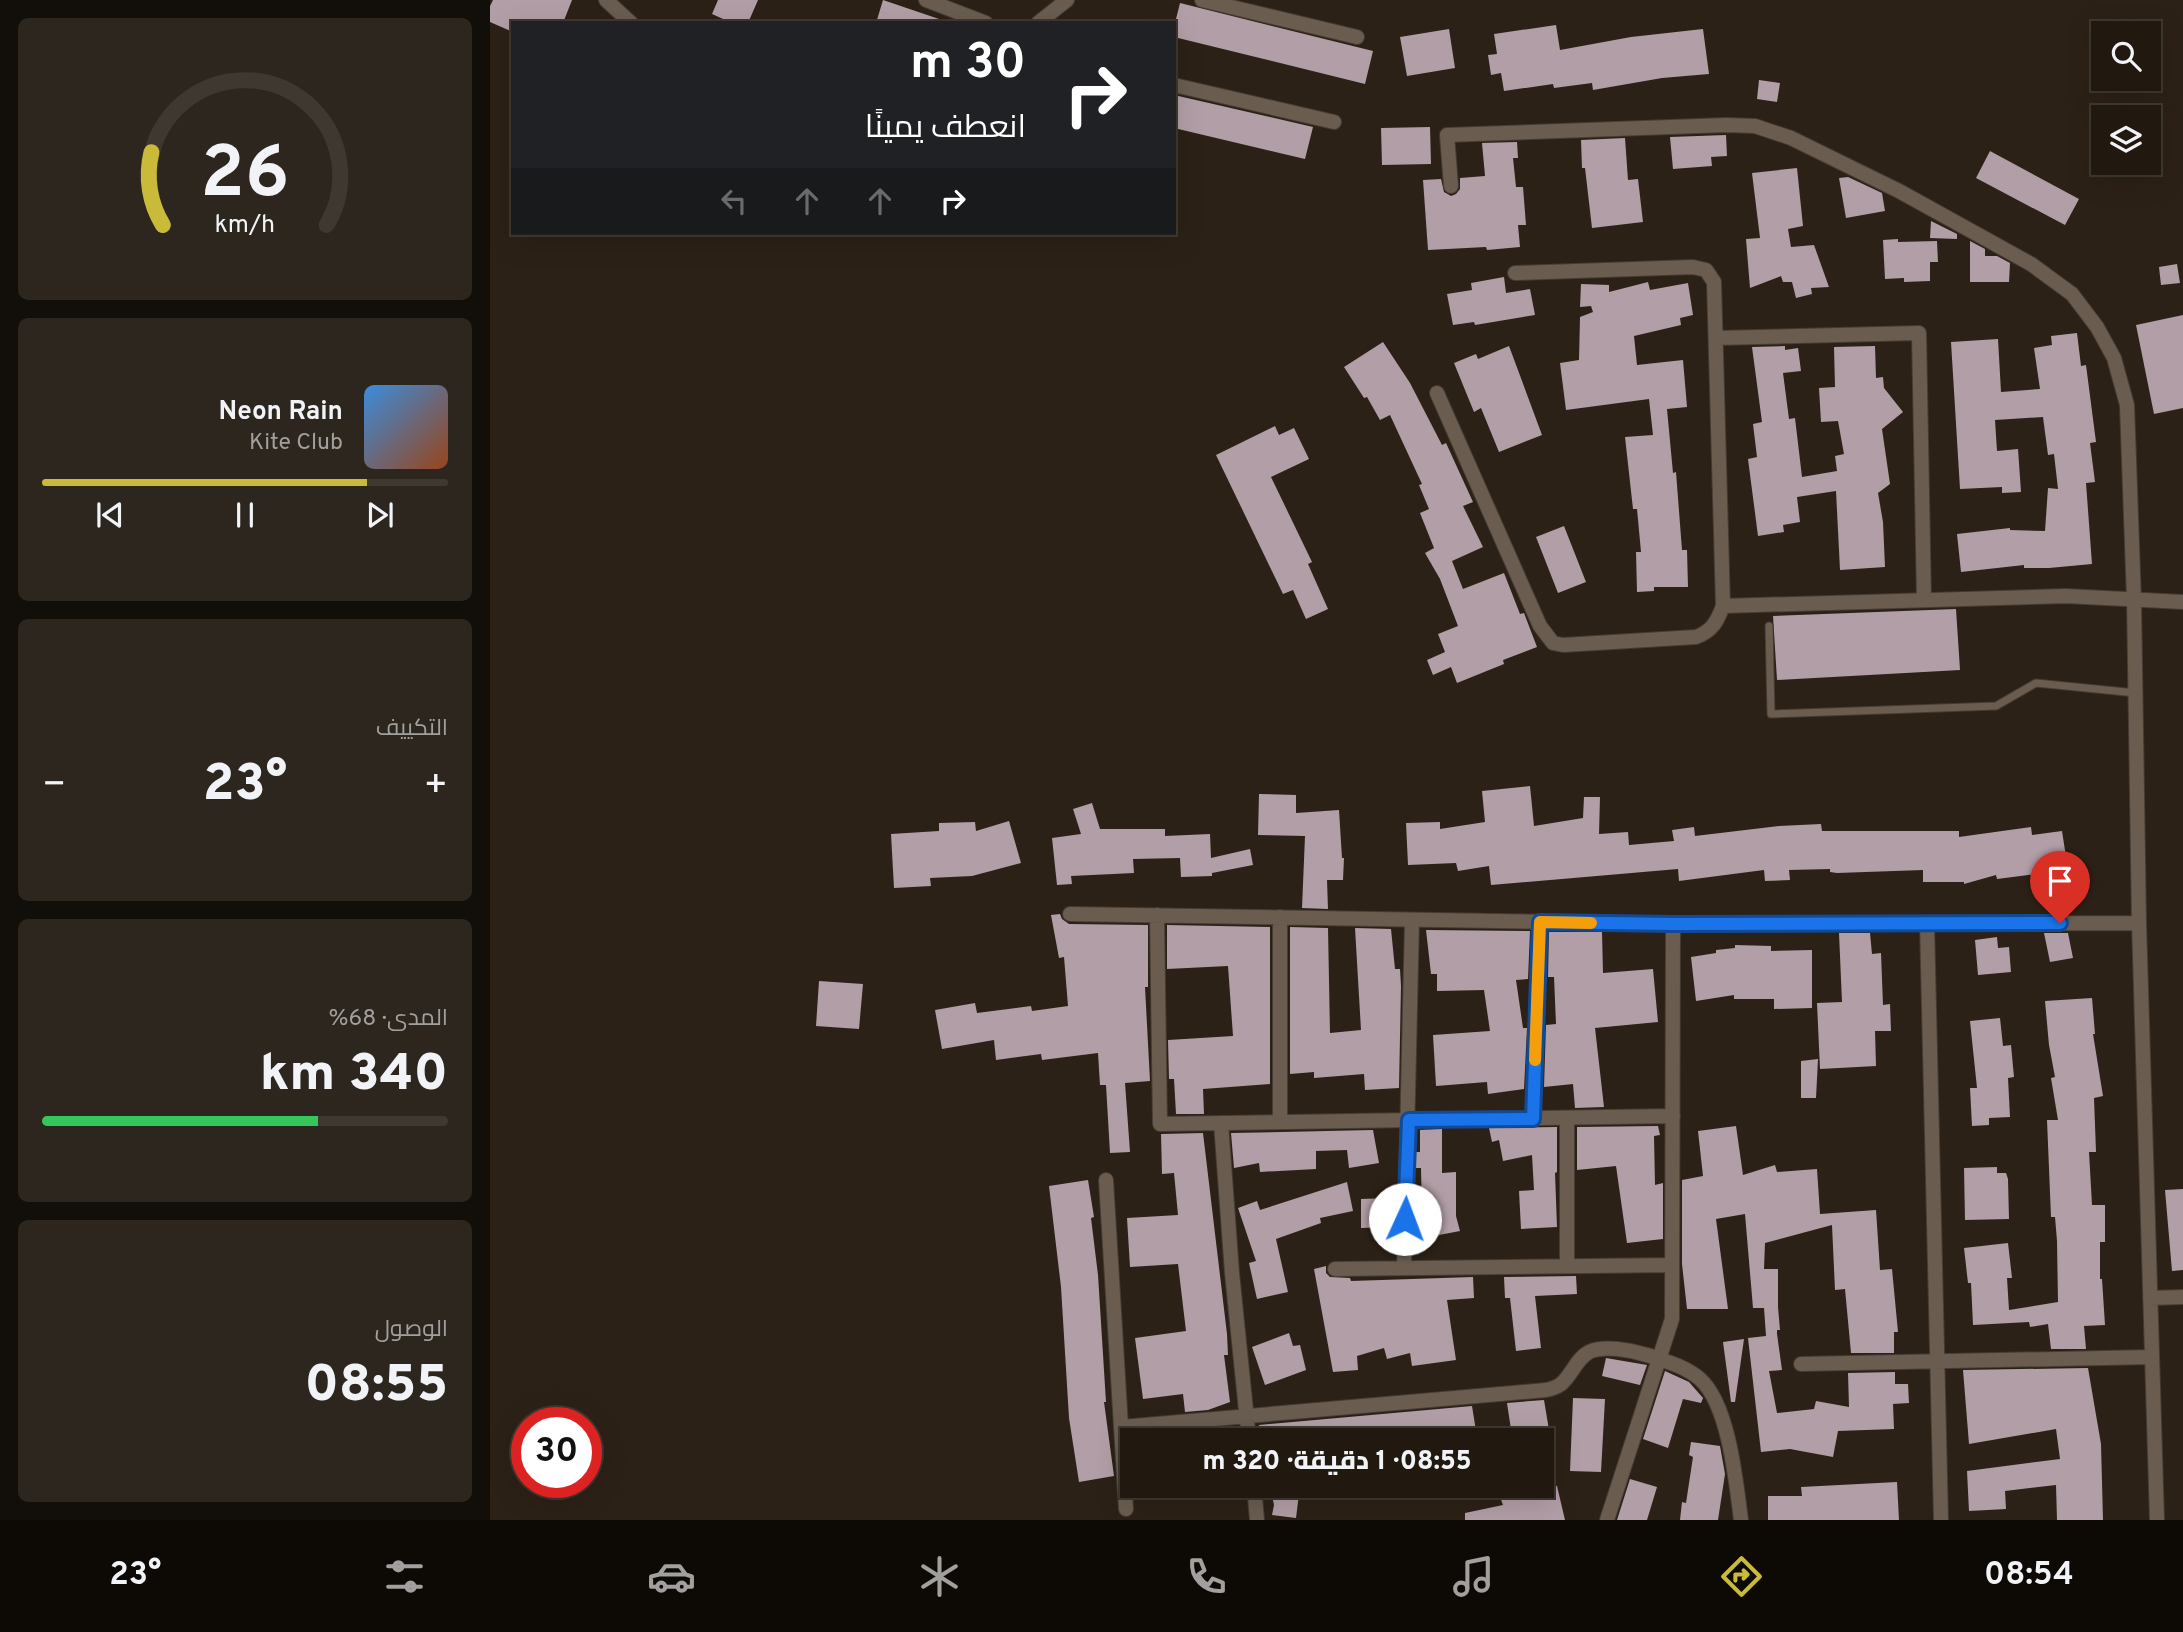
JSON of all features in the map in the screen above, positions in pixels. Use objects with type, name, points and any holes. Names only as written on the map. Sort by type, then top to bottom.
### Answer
[{"type":"street","points":[[606,0],[629,21]]},
{"type":"street","points":[[926,0],[981,21]]},
{"type":"street","points":[[1041,21],[1067,0]]},
{"type":"street","points":[[1202,0],[1357,37]]},
{"type":"street","points":[[1176,85],[1334,122]]},
{"type":"street","points":[[1451,186],[1447,135],[1755,126],[1791,138],[1899,191],[2031,264],[2072,294],[2097,327],[2114,358],[2127,405],[2157,1520]]},
{"type":"street","points":[[1437,393],[1540,626],[1553,643],[1563,645],[1696,637],[1709,632],[1718,620],[1723,606],[1714,282],[1706,270],[1693,267],[1515,272]]},
{"type":"street","points":[[1716,338],[1919,333],[1924,600]]},
{"type":"street","points":[[1723,606],[2066,596],[2183,601]]},
{"type":"street","points":[[1070,914],[1673,924],[2139,923]]},
{"type":"street","points":[[1157,915],[1160,1124],[1673,1116]]},
{"type":"street","points":[[1280,917],[1280,1122]]},
{"type":"street","points":[[1404,1268],[1412,920]]},
{"type":"street","points":[[1533,1119],[1540,922]]},
{"type":"street","points":[[1927,923],[1941,1520]]},
{"type":"street","points":[[1607,1520],[1672,1319],[1673,924]]},
{"type":"street","points":[[1567,1118],[1567,1266]]},
{"type":"street","points":[[1221,1123],[1232,1273],[1248,1428]]},
{"type":"street","points":[[1106,1180],[1126,1509]]},
{"type":"street","points":[[1335,1269],[1672,1265]]},
{"type":"street","points":[[2150,1298],[2183,1297]]},
{"type":"street","points":[[1122,1427],[1546,1391],[1560,1384],[1590,1351],[1640,1353],[1677,1365],[1700,1379],[1720,1408],[1741,1520]]},
{"type":"street","points":[[1801,1364],[2152,1357]]},
{"type":"street","points":[[1255,1498],[1257,1520]]},
{"type":"lane","points":[[1769,626],[1771,714],[1996,706],[2036,683],[2136,693]]},
{"type":"building","points":[[493,0],[572,0],[564,21],[511,21],[511,31],[490,22],[490,6]]},
{"type":"building","points":[[718,0],[758,0],[749,21],[728,21],[712,14]]},
{"type":"building","points":[[883,0],[942,20],[942,21],[877,21]]},
{"type":"building","points":[[1180,3],[1373,51],[1365,84],[1176,37],[1176,21]]},
{"type":"building","points":[[1556,25],[1560,50],[1631,37],[1703,29],[1709,74],[1662,78],[1593,90],[1592,83],[1554,88],[1553,84],[1504,91],[1501,73],[1491,75],[1488,55],[1497,54],[1494,34]]},
{"type":"building","points":[[1449,29],[1455,68],[1407,76],[1400,37]]},
{"type":"building","points":[[1759,80],[1780,83],[1777,102],[1757,99]]},
{"type":"building","points":[[1176,95],[1313,127],[1305,159],[1176,128]]},
{"type":"building","points":[[1430,127],[1431,164],[1382,165],[1381,128]]},
{"type":"building","points":[[1726,135],[1727,156],[1711,157],[1712,166],[1673,169],[1670,137]]},
{"type":"building","points":[[1625,138],[1628,180],[1638,179],[1643,222],[1592,228],[1585,168],[1582,168],[1581,140]]},
{"type":"building","points":[[1517,142],[1518,158],[1513,158],[1516,187],[1523,187],[1526,225],[1518,225],[1520,247],[1428,250],[1423,180],[1441,179],[1444,192],[1451,196],[1456,194],[1460,189],[1460,178],[1485,176],[1482,143]]},
{"type":"building","points":[[1990,151],[2079,199],[2065,225],[1976,178]]},
{"type":"building","points":[[1797,168],[1803,226],[1788,229],[1791,247],[1814,245],[1829,287],[1811,288],[1812,294],[1796,298],[1792,282],[1783,282],[1781,276],[1750,288],[1746,239],[1760,238],[1752,173]]},
{"type":"building","points":[[1848,177],[1882,193],[1885,211],[1846,218],[1839,178]]},
{"type":"building","points":[[1931,221],[1957,234],[1957,239],[1930,238]]},
{"type":"building","points":[[1898,239],[1898,242],[1937,241],[1938,262],[1930,262],[1930,281],[1904,282],[1904,278],[1885,279],[1883,240]]},
{"type":"building","points":[[1970,241],[1985,249],[1985,256],[1997,256],[2010,263],[2009,282],[1970,282]]},
{"type":"building","points":[[2177,264],[2180,283],[2161,285],[2159,267]]},
{"type":"building","points":[[1504,277],[1506,293],[1530,289],[1535,315],[1475,325],[1474,322],[1453,325],[1447,294],[1472,290],[1471,283]]},
{"type":"building","points":[[1648,282],[1650,290],[1688,283],[1693,315],[1680,318],[1681,325],[1634,336],[1637,365],[1683,360],[1687,407],[1667,409],[1673,473],[1676,472],[1682,550],[1687,550],[1688,587],[1654,587],[1654,591],[1637,592],[1636,552],[1641,552],[1625,437],[1653,435],[1649,399],[1566,410],[1560,363],[1579,360],[1580,317],[1593,312],[1591,306],[1580,307],[1581,284],[1609,285],[1609,292]]},
{"type":"building","points":[[2183,315],[2183,408],[2154,414],[2136,325]]},
{"type":"building","points":[[2077,333],[2081,366],[2086,365],[2096,442],[2090,443],[2095,482],[2086,483],[2092,564],[2049,568],[2024,568],[2024,565],[1961,572],[1957,534],[2010,528],[2045,531],[2048,488],[2058,489],[2054,454],[2048,455],[2043,417],[1995,420],[1997,451],[2018,449],[2021,492],[2002,493],[2002,487],[1960,489],[1951,342],[1998,339],[2001,392],[2040,389],[2034,348],[2052,345],[2051,336]]},
{"type":"building","points":[[1383,342],[1410,383],[1442,445],[1446,443],[1473,502],[1463,506],[1483,547],[1452,561],[1463,589],[1504,573],[1537,647],[1457,683],[1451,667],[1433,675],[1427,660],[1445,652],[1438,634],[1458,626],[1440,579],[1425,553],[1434,548],[1420,513],[1429,509],[1419,485],[1422,484],[1390,415],[1380,420],[1367,397],[1364,398],[1344,367]]},
{"type":"building","points":[[1509,346],[1542,435],[1499,452],[1481,408],[1474,412],[1454,363],[1476,354],[1478,359]]},
{"type":"building","points":[[1785,346],[1785,350],[1798,348],[1801,371],[1783,373],[1789,419],[1795,418],[1802,477],[1837,471],[1835,456],[1844,454],[1838,421],[1821,422],[1819,388],[1835,387],[1834,347],[1875,346],[1876,378],[1883,377],[1884,388],[1903,412],[1882,429],[1890,484],[1878,493],[1883,522],[1885,567],[1840,570],[1836,491],[1797,497],[1800,522],[1783,525],[1784,532],[1758,536],[1748,459],[1757,457],[1753,424],[1762,422],[1752,347]]},
{"type":"building","points":[[1275,426],[1279,435],[1294,428],[1309,459],[1271,477],[1312,562],[1308,564],[1328,609],[1306,619],[1293,590],[1283,594],[1216,455]]},
{"type":"building","points":[[1564,526],[1586,582],[1558,593],[1536,537]]},
{"type":"building","points":[[1956,609],[1960,670],[1777,680],[1773,616]]},
{"type":"building","points":[[1530,786],[1534,826],[1583,818],[1584,797],[1600,797],[1599,834],[1628,832],[1629,845],[1674,841],[1672,830],[1694,827],[1695,836],[1821,824],[1822,831],[1959,831],[1959,837],[2031,827],[2032,835],[2062,831],[2068,870],[1997,879],[1996,875],[1964,884],[1923,882],[1923,870],[1837,873],[1830,872],[1830,869],[1789,870],[1790,880],[1765,881],[1764,870],[1679,881],[1678,869],[1491,885],[1489,866],[1458,871],[1456,863],[1408,865],[1406,823],[1440,822],[1440,829],[1485,822],[1482,791]]},
{"type":"building","points":[[1259,794],[1296,795],[1296,813],[1339,810],[1344,858],[1343,880],[1327,880],[1328,909],[1302,908],[1305,836],[1258,835]]},
{"type":"building","points":[[1092,803],[1100,829],[1165,829],[1165,836],[1210,834],[1211,858],[1250,849],[1253,865],[1212,873],[1212,876],[1181,877],[1180,858],[1133,859],[1134,873],[1071,876],[1072,884],[1057,885],[1052,838],[1081,834],[1073,809]]},
{"type":"building","points":[[1009,821],[1021,863],[972,876],[930,878],[931,886],[894,888],[891,834],[939,831],[939,823],[975,822],[976,831]]},
{"type":"building","points":[[1060,914],[1069,924],[1148,925],[1148,987],[1145,987],[1150,1081],[1125,1083],[1130,1152],[1110,1153],[1106,1085],[1100,1085],[1098,1053],[1042,1060],[1041,1054],[996,1060],[994,1040],[942,1049],[935,1010],[975,1003],[977,1013],[1031,1006],[1032,1011],[1068,1006],[1064,957],[1059,958],[1051,915]]},
{"type":"building","points":[[1167,925],[1270,927],[1270,1084],[1203,1089],[1204,1114],[1176,1114],[1174,1079],[1169,1079],[1168,1040],[1233,1036],[1228,966],[1167,969]]},
{"type":"building","points":[[1290,927],[1328,928],[1330,1033],[1361,1030],[1355,928],[1391,929],[1395,969],[1400,969],[1401,986],[1399,1088],[1365,1090],[1364,1074],[1314,1078],[1314,1072],[1290,1074]]},
{"type":"building","points":[[1426,930],[1530,931],[1528,979],[1516,980],[1523,1028],[1527,1028],[1524,1089],[1488,1094],[1487,1082],[1436,1086],[1433,1035],[1490,1031],[1484,990],[1437,991],[1437,974],[1431,974]]},
{"type":"building","points":[[1549,932],[1602,932],[1603,973],[1653,969],[1658,1022],[1595,1028],[1604,1107],[1575,1108],[1573,1084],[1544,1087],[1546,1025],[1556,1024],[1554,977],[1548,977]]},
{"type":"building","points":[[1839,933],[1870,933],[1872,954],[1881,953],[1883,1005],[1890,1004],[1891,1031],[1875,1031],[1876,1066],[1820,1069],[1817,1003],[1842,1002]]},
{"type":"building","points":[[2044,933],[2068,933],[2073,958],[2050,962]]},
{"type":"building","points":[[1997,937],[1998,948],[2009,947],[2011,972],[1978,975],[1975,940]]},
{"type":"building","points":[[1735,945],[1771,946],[1771,951],[1812,950],[1812,1008],[1774,1009],[1774,999],[1734,999],[1734,995],[1696,1001],[1691,957],[1735,948]]},
{"type":"building","points":[[819,981],[863,984],[859,1029],[816,1026]]},
{"type":"building","points":[[2092,998],[2093,1034],[2103,1096],[2094,1098],[2096,1152],[2089,1152],[2092,1205],[2105,1205],[2105,1242],[2100,1242],[2100,1279],[2105,1325],[2084,1326],[2086,1349],[2051,1349],[2048,1324],[2030,1327],[2029,1322],[1973,1325],[1971,1283],[1968,1283],[1964,1248],[2008,1243],[2012,1278],[2007,1278],[2009,1310],[2058,1302],[2057,1241],[2055,1217],[2051,1217],[2047,1120],[2058,1120],[2051,1078],[2055,1077],[2045,1001]]},
{"type":"building","points":[[2000,1018],[2003,1046],[2011,1045],[2014,1077],[2008,1078],[2010,1117],[1989,1118],[1989,1125],[1972,1126],[1970,1088],[1977,1088],[1970,1021]]},
{"type":"building","points":[[1818,1059],[1816,1098],[1801,1098],[1801,1061]]},
{"type":"building","points":[[1658,1126],[1660,1135],[1654,1136],[1655,1185],[1663,1183],[1663,1239],[1627,1243],[1616,1166],[1577,1170],[1577,1127]]},
{"type":"building","points":[[1736,1126],[1743,1175],[1775,1165],[1777,1172],[1817,1169],[1820,1214],[1876,1210],[1880,1270],[1892,1269],[1898,1332],[1894,1332],[1894,1353],[1851,1353],[1845,1289],[1835,1290],[1832,1225],[1765,1243],[1764,1269],[1778,1269],[1780,1330],[1777,1330],[1777,1334],[1782,1370],[1769,1371],[1777,1413],[1814,1409],[1816,1401],[1849,1407],[1848,1373],[1895,1372],[1895,1384],[1908,1384],[1909,1403],[1893,1404],[1894,1429],[1838,1431],[1833,1457],[1790,1449],[1761,1452],[1748,1338],[1766,1336],[1764,1308],[1753,1308],[1745,1214],[1716,1219],[1728,1309],[1687,1309],[1682,1264],[1682,1180],[1703,1176],[1698,1131]]},
{"type":"building","points":[[1557,1127],[1557,1227],[1521,1229],[1519,1191],[1534,1190],[1532,1155],[1503,1161],[1499,1140],[1492,1142],[1489,1128]]},
{"type":"building","points":[[1442,1129],[1442,1173],[1456,1172],[1456,1216],[1460,1231],[1439,1235],[1435,1217],[1422,1218],[1421,1168],[1416,1168],[1416,1152],[1420,1152],[1420,1130]]},
{"type":"building","points":[[1373,1130],[1379,1163],[1349,1168],[1347,1150],[1316,1151],[1316,1169],[1260,1172],[1259,1163],[1234,1168],[1231,1133]]},
{"type":"building","points":[[1203,1133],[1227,1334],[1228,1355],[1224,1355],[1230,1402],[1208,1410],[1185,1412],[1183,1394],[1143,1399],[1135,1338],[1186,1331],[1178,1264],[1130,1267],[1127,1218],[1178,1215],[1174,1173],[1162,1174],[1161,1134]]},
{"type":"building","points":[[1997,1167],[1997,1173],[2006,1173],[2008,1179],[2009,1219],[1965,1220],[1964,1168]]},
{"type":"building","points":[[1088,1180],[1094,1217],[1091,1218],[1098,1275],[1104,1402],[1114,1476],[1079,1482],[1069,1418],[1061,1287],[1049,1186]]},
{"type":"building","points":[[1347,1182],[1353,1211],[1320,1218],[1321,1223],[1276,1239],[1288,1292],[1257,1299],[1249,1263],[1256,1261],[1238,1208],[1257,1201],[1260,1210]]},
{"type":"building","points":[[2183,1189],[2183,1270],[2172,1271],[2165,1190]]},
{"type":"building","points":[[1389,1198],[1390,1227],[1361,1228],[1361,1199]]},
{"type":"building","points":[[1326,1266],[1326,1273],[1330,1277],[1350,1278],[1351,1281],[1473,1277],[1474,1298],[1447,1300],[1456,1360],[1412,1366],[1410,1353],[1387,1359],[1384,1348],[1357,1356],[1358,1370],[1333,1372],[1314,1269]]},
{"type":"building","points":[[1576,1276],[1577,1294],[1535,1296],[1541,1348],[1516,1351],[1510,1298],[1505,1298],[1504,1277]]},
{"type":"building","points":[[1289,1333],[1293,1346],[1300,1345],[1306,1370],[1265,1385],[1252,1347]]},
{"type":"building","points":[[1744,1339],[1735,1402],[1731,1402],[1723,1342]]},
{"type":"building","points":[[1606,1358],[1647,1365],[1640,1385],[1602,1376]]},
{"type":"building","points":[[2088,1368],[2101,1444],[2103,1520],[2057,1520],[2056,1485],[2005,1491],[2006,1509],[1969,1511],[1967,1471],[2060,1459],[2056,1429],[1969,1444],[1963,1370]]},
{"type":"building","points":[[1665,1371],[1689,1382],[1703,1398],[1701,1403],[1683,1399],[1668,1448],[1643,1439]]},
{"type":"building","points":[[1573,1398],[1605,1399],[1601,1472],[1570,1471]]},
{"type":"building","points":[[1544,1400],[1549,1428],[1511,1428],[1507,1403]]},
{"type":"building","points":[[1472,1406],[1476,1428],[1260,1428],[1259,1425]]},
{"type":"building","points":[[1691,1442],[1720,1446],[1725,1474],[1718,1520],[1680,1520],[1682,1502],[1686,1503],[1693,1457],[1689,1455]]},
{"type":"building","points":[[1630,1479],[1657,1487],[1647,1520],[1617,1520]]},
{"type":"building","points":[[1897,1482],[1899,1520],[1768,1520],[1768,1496],[1802,1496],[1801,1487]]},
{"type":"building","points":[[1554,1486],[1557,1486],[1565,1520],[1465,1520],[1465,1513],[1503,1505],[1500,1498],[1554,1498]]},
{"type":"building","points":[[1273,1498],[1298,1498],[1296,1518],[1272,1515]]},
{"type":"slow traffic","points":[[1535,1060],[1540,922],[1591,923]]},
{"type":"route","points":[[1405,1219],[1409,1120],[1533,1119],[1540,922],[2060,923]]}]
